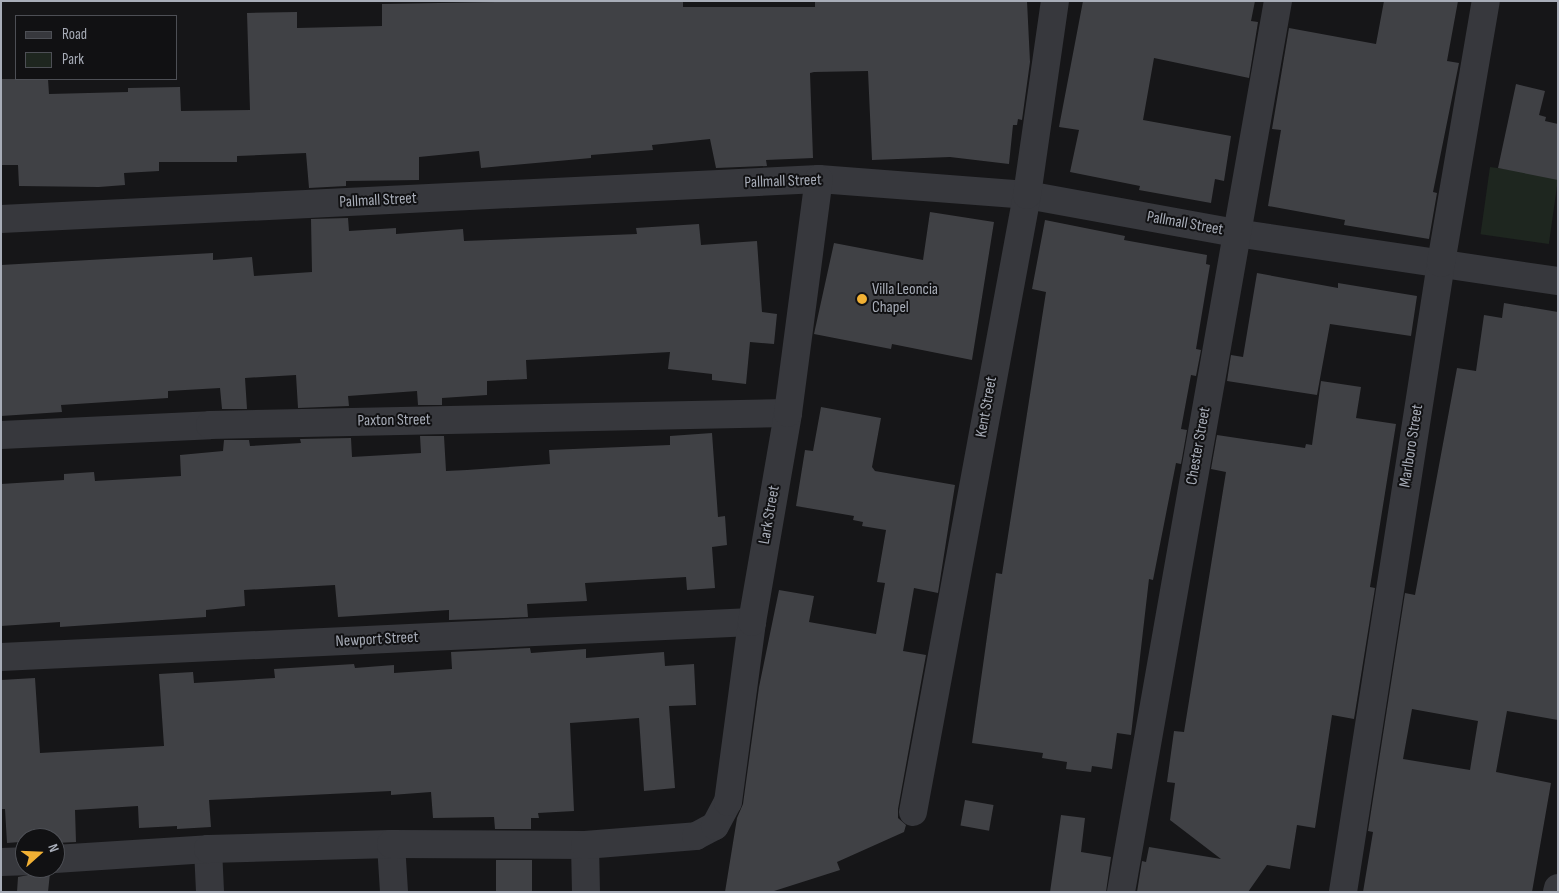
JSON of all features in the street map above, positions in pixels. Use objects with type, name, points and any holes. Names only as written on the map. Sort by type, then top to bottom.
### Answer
[{"type":"street","name":"Kent Street","points":[[913,812],[1027,194],[1055,1]]},
{"type":"street","name":"Chester Street","points":[[1121,892],[1278,1]]},
{"type":"street","name":"Marlboro Street","points":[[1343,892],[1441,263],[1486,1]]},
{"type":"street","name":"Pallmall Street","points":[[1,219],[819,179],[1027,194],[1236,233],[1558,281]]},
{"type":"street","name":"Lark Street","points":[[584,846],[696,836],[715,826],[728,802],[752,622],[788,413],[819,179]]},
{"type":"street","name":"Paxton Street","points":[[1,435],[210,425],[788,413]]},
{"type":"street","name":"Newport Street","points":[[1,657],[752,622]]},
{"type":"street","points":[[391,844],[394,892]]},
{"type":"street","points":[[65,858],[208,849],[391,844],[584,846],[586,892]]},
{"type":"street","points":[[208,849],[210,892]]},
{"type":"street","points":[[1,862],[15,861]]},
{"type":"green space","points":[[1490,167],[1558,177],[1549,244],[1481,234]]},
{"type":"building","points":[[683,1],[683,7],[815,7],[815,1],[1027,1],[1030,62],[1022,120],[1018,119],[1017,125],[1013,125],[1009,164],[950,157],[872,160],[868,71],[810,73],[813,158],[766,160],[767,166],[716,168],[710,139],[652,145],[653,150],[591,155],[591,158],[481,168],[479,151],[419,157],[419,180],[346,181],[346,186],[309,188],[306,153],[237,156],[237,162],[159,162],[159,171],[124,173],[125,185],[99,187],[19,186],[18,165],[1,165],[1,79],[48,80],[49,94],[128,92],[128,88],[180,87],[181,111],[250,110],[247,13],[297,12],[297,28],[382,26],[382,4]]},
{"type":"building","points":[[1083,1],[1255,1],[1251,21],[1258,22],[1249,78],[1154,58],[1143,120],[1231,136],[1224,181],[1215,179],[1211,203],[1139,190],[1140,186],[1070,172],[1079,130],[1059,127]]},
{"type":"building","points":[[1384,1],[1458,1],[1447,61],[1459,63],[1433,192],[1437,193],[1429,239],[1344,225],[1345,220],[1268,206],[1281,130],[1272,129],[1289,28],[1376,44]]},
{"type":"building","points":[[1516,84],[1545,91],[1539,115],[1546,117],[1545,121],[1558,124],[1558,180],[1498,168]]},
{"type":"building","points":[[930,212],[994,222],[972,360],[892,344],[891,349],[814,334],[834,243],[923,260]]},
{"type":"building","points":[[348,218],[349,231],[396,228],[396,234],[463,229],[464,241],[637,234],[636,228],[699,224],[701,245],[757,241],[762,312],[777,314],[774,344],[750,342],[746,384],[712,380],[712,374],[668,369],[670,352],[526,360],[527,379],[487,381],[487,395],[442,398],[442,405],[418,405],[417,391],[348,396],[349,406],[298,408],[296,375],[245,378],[247,409],[222,409],[220,388],[168,391],[168,398],[61,405],[62,412],[1,416],[1,265],[213,253],[213,260],[252,257],[254,276],[312,272],[311,219]]},
{"type":"building","points":[[1045,220],[1125,236],[1124,240],[1207,255],[1206,264],[1210,265],[1196,349],[1201,350],[1196,376],[1191,375],[1181,429],[1187,430],[1181,464],[1176,463],[1153,580],[1149,579],[1131,735],[1117,733],[1112,769],[1092,766],[1091,772],[1066,769],[1067,762],[1042,758],[1043,753],[972,743],[996,573],[1002,574],[1046,292],[1032,289]]},
{"type":"building","points":[[1257,273],[1338,288],[1338,283],[1417,296],[1411,336],[1330,324],[1317,395],[1227,381],[1231,355],[1243,357]]},
{"type":"building","points":[[1504,303],[1558,312],[1558,720],[1507,711],[1496,772],[1551,783],[1532,892],[1363,892],[1373,832],[1368,831],[1405,593],[1415,595],[1457,368],[1476,371],[1484,315],[1502,318]],"holes":[[[1412,709],[1478,721],[1470,770],[1403,759]]]},
{"type":"building","points":[[1321,381],[1361,387],[1356,418],[1396,424],[1370,587],[1375,588],[1354,719],[1332,715],[1315,828],[1297,825],[1290,869],[1267,865],[1248,892],[1137,892],[1142,861],[1146,862],[1149,847],[1221,859],[1170,820],[1175,783],[1167,782],[1174,731],[1184,732],[1226,472],[1211,469],[1217,435],[1305,448],[1306,444],[1312,445]]},
{"type":"building","points":[[821,407],[881,418],[872,467],[875,471],[955,485],[938,593],[914,588],[903,651],[926,655],[898,809],[898,818],[906,825],[904,832],[837,862],[840,870],[771,892],[725,892],[737,818],[743,804],[759,687],[779,590],[814,596],[809,622],[876,634],[885,583],[877,582],[886,530],[862,526],[863,522],[853,520],[854,516],[796,506],[805,450],[813,451]]},
{"type":"building","points":[[712,433],[718,517],[725,516],[727,545],[712,547],[715,588],[687,590],[686,577],[585,583],[587,601],[527,604],[528,617],[449,620],[449,610],[338,617],[335,585],[244,590],[245,606],[206,610],[206,617],[60,627],[60,622],[1,626],[1,484],[64,480],[64,474],[94,472],[95,481],[181,476],[180,455],[223,451],[224,440],[249,440],[250,446],[301,443],[300,439],[351,438],[352,457],[421,453],[420,436],[444,436],[446,471],[550,464],[549,450],[670,445],[670,436]]},
{"type":"building","points":[[530,648],[531,653],[586,649],[586,658],[664,652],[665,666],[694,664],[696,705],[669,706],[675,788],[644,791],[639,718],[570,723],[574,811],[538,813],[539,818],[531,818],[531,829],[495,829],[494,817],[433,818],[431,792],[391,795],[391,791],[209,800],[211,827],[177,829],[177,826],[139,828],[138,806],[75,810],[76,842],[65,843],[65,828],[15,828],[15,842],[7,843],[5,809],[1,809],[1,680],[35,678],[40,753],[164,746],[159,674],[193,672],[194,683],[275,678],[274,669],[354,664],[355,668],[394,665],[394,673],[452,669],[451,652]]},
{"type":"building","points":[[965,800],[994,805],[989,831],[960,826]]},
{"type":"building","points":[[1061,815],[1085,818],[1081,852],[1111,857],[1106,892],[1050,892]]},
{"type":"building","points":[[496,860],[532,860],[532,892],[496,892]]},
{"type":"building","points":[[18,878],[49,878],[48,892],[17,892]]},
{"type":"place","name":"Villa Leoncia Chapel","points":[[862,299]]}]
